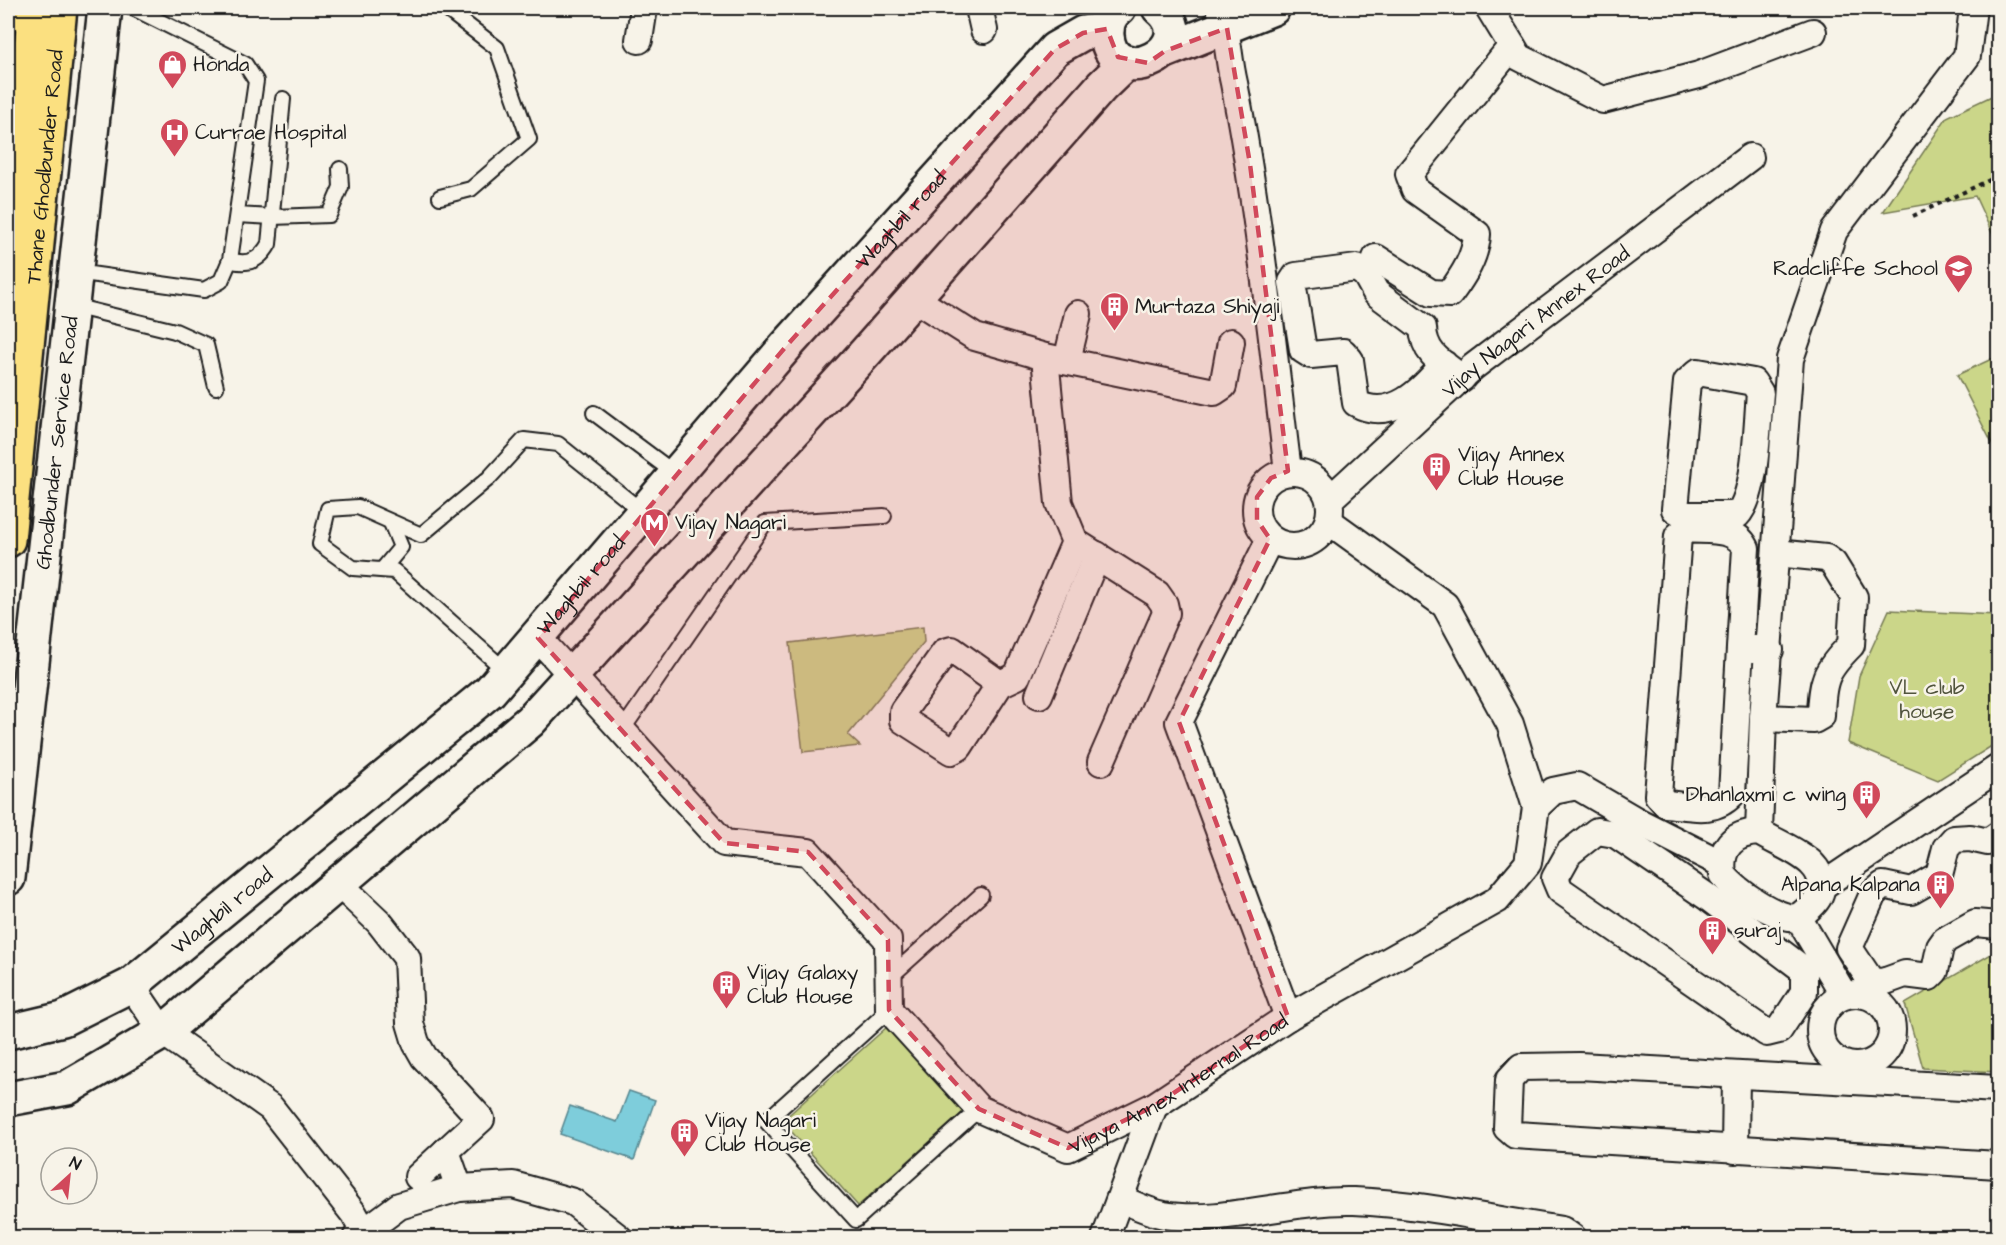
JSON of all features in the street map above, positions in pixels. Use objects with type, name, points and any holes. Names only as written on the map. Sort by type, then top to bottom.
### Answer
[{"type":"main road","points":[[8,8],[8,14]]},
{"type":"main road","points":[[8,269],[35,8]]},
{"type":"main road","name":"Thane Ghodbunder Road","points":[[8,540],[60,8]]},
{"type":"main road","name":"Ghodbunder Service Road","points":[[8,878],[105,8]]},
{"type":"main road","points":[[1159,8],[1169,20],[1171,31],[1165,51]]},
{"type":"main road","points":[[1110,16],[1111,49],[1128,62],[1148,63],[1223,18],[1273,8]]},
{"type":"main road","name":"Waghbil road","points":[[8,1032],[63,1019],[132,985],[490,691],[538,638],[788,344],[1055,48],[1110,16]]},
{"type":"main road","points":[[8,1099],[67,1088],[164,1032],[530,721],[866,352],[912,297],[1102,86],[1128,62]]},
{"type":"street","points":[[639,40],[645,8]]},
{"type":"street","points":[[1489,8],[1519,57],[1603,100],[1699,75],[1813,32]]},
{"type":"street","points":[[1759,832],[1762,718],[1770,650],[1790,359],[1834,231],[1967,56],[1973,8]]},
{"type":"street","points":[[1223,18],[1250,164],[1288,471]]},
{"type":"street","points":[[1376,258],[1431,293],[1450,294],[1460,279],[1477,248],[1477,234],[1415,190],[1409,174],[1512,46]]},
{"type":"street","name":"Vijay Nagari Annex Road","points":[[1270,539],[1292,548],[1315,541],[1330,510],[1453,371],[1750,157]]},
{"type":"street","points":[[1357,268],[1366,275],[1376,293],[1423,328],[1424,342],[1433,356],[1453,371],[1429,382],[1396,407],[1365,408],[1356,403],[1350,360],[1343,352],[1311,355],[1303,350],[1292,282],[1296,276],[1357,268]]},
{"type":"street","points":[[912,297],[975,336],[1037,354],[1214,392],[1223,386],[1231,342]]},
{"type":"street","points":[[1070,348],[1078,314]]},
{"type":"street","points":[[1037,354],[1049,346],[1124,359]]},
{"type":"street","points":[[1037,354],[1059,503],[1075,542],[1156,594],[1164,603],[1166,613],[1101,762]]},
{"type":"street","points":[[1698,372],[1753,382],[1760,393],[1750,485],[1744,507],[1737,514],[1685,515],[1675,509],[1687,382],[1698,372]]},
{"type":"street","points":[[1288,1017],[1179,722],[1270,539],[1257,520],[1257,497],[1271,478],[1288,471],[1316,479],[1330,510]]},
{"type":"street","points":[[1750,485],[1781,488]]},
{"type":"street","name":"Vijaya Annex Internal Road","points":[[889,1010],[979,1109],[1068,1148],[1154,1106],[1288,1017],[1497,900],[1528,863],[1536,807],[1510,724],[1445,605],[1330,510]]},
{"type":"street","points":[[1686,529],[1734,533],[1746,548],[1740,648],[1732,794],[1724,803],[1713,808],[1666,804],[1658,795],[1678,536],[1686,529]]},
{"type":"street","points":[[1000,684],[1017,676],[1075,542]]},
{"type":"street","points":[[1762,718],[1814,720],[1821,716],[1822,684],[1836,660],[1851,645],[1854,597],[1833,563],[1826,558],[1776,553]]},
{"type":"street","points":[[1039,695],[1097,555]]},
{"type":"street","points":[[538,638],[573,673],[724,843],[808,852],[888,940],[889,1010]]},
{"type":"street","points":[[1740,648],[1770,650]]},
{"type":"street","points":[[1822,886],[1995,777]]},
{"type":"street","points":[[1536,807],[1553,791],[1577,786],[1722,869],[1734,888],[1785,917],[1798,917],[1819,900],[1822,886],[1819,872],[1809,861],[1759,832],[1745,833],[1732,839],[1724,850],[1722,869],[1706,896]]},
{"type":"street","points":[[1597,831],[1606,831],[1706,896],[1804,970],[1804,992],[1779,1030],[1767,1033],[1560,890],[1555,878],[1569,853],[1597,831]]},
{"type":"street","points":[[1998,836],[1988,842],[1970,838],[1954,839],[1946,848],[1939,875],[1911,891],[1883,885],[1873,894],[1848,948],[1871,981],[1883,982],[1905,974],[1929,977],[1935,971],[1940,948],[1945,940],[1975,923],[1998,925]]},
{"type":"street","points":[[338,883],[379,922],[406,958],[410,1023],[416,1043],[424,1057],[481,1119],[418,1177]]},
{"type":"street","points":[[1798,917],[1844,995]]},
{"type":"street","points":[[132,985],[164,1032],[271,1108],[354,1214],[360,1235],[399,1206],[459,1188],[513,1185],[573,1202],[619,1238]]},
{"type":"street","points":[[1860,993],[1876,999],[1887,1011],[1892,1027],[1890,1043],[1881,1057],[1850,1073],[1825,1048],[1820,1033],[1822,1017],[1830,1004],[1844,995],[1860,993]]},
{"type":"street","points":[[1998,1089],[1850,1073],[1736,1075],[1579,1066],[1521,1067],[1509,1080],[1507,1128],[1515,1135],[1998,1165]]},
{"type":"street","points":[[1735,1150],[1736,1075]]},
{"type":"street","points":[[1105,1238],[1154,1106]]},
{"type":"street","points":[[446,1151],[459,1188]]},
{"type":"street","points":[[1121,1199],[1164,1215],[1204,1218],[1288,1204],[1353,1201],[1413,1207],[1562,1230],[1573,1238]]},
{"type":"lane","points":[[76,272],[204,290],[221,281],[230,260],[256,81],[245,64],[133,8]]},
{"type":"lane","points":[[440,197],[471,189],[530,139],[497,48],[445,8]]},
{"type":"lane","points":[[230,260],[241,264],[262,257],[269,244],[283,99]]},
{"type":"lane","points":[[237,215],[272,217],[329,215],[341,187],[340,169]]},
{"type":"lane","points":[[73,306],[175,331],[206,345],[216,387]]},
{"type":"lane","points":[[594,413],[677,475]]},
{"type":"lane","points":[[507,672],[393,571],[353,568],[320,544],[328,509],[358,507],[421,535],[489,478],[524,441],[558,444],[644,513]]},
{"type":"lane","points":[[623,729],[765,523],[884,516]]},
{"type":"lane","points":[[382,570],[401,547],[391,523]]},
{"type":"lane","points":[[889,978],[981,895]]},
{"type":"lane","points":[[889,1010],[766,1121],[856,1220],[979,1109]]},
{"type":"path","points":[[1913,216],[1998,176]]},
{"type":"highlighted area","points":[[1227,28],[1250,164],[1288,471],[1271,478],[1257,497],[1257,520],[1270,539],[1179,722],[1288,1017],[1154,1106],[1068,1148],[979,1109],[889,1010],[888,940],[808,852],[724,843],[538,638],[788,344],[1055,49],[1083,33],[1107,29],[1118,57],[1148,63],[1165,51]]},
{"type":"green space","points":[[1998,93],[1998,246],[1975,196],[1883,212],[1947,117]]},
{"type":"green space","points":[[1998,356],[1998,450],[1996,451],[1957,375]]},
{"type":"green space","name":"VL club house","points":[[1889,610],[1998,615],[1998,742],[1938,780],[1848,743],[1859,676]]},
{"type":"green space","points":[[923,627],[924,642],[848,735],[860,746],[803,752],[790,643]]},
{"type":"green space","points":[[1998,950],[1998,1072],[1923,1068],[1905,1004]]},
{"type":"green space","points":[[887,1027],[963,1112],[858,1206],[782,1121]]},
{"type":"water","points":[[629,1091],[655,1100],[634,1160],[560,1134],[570,1106],[617,1122]]},
{"type":"place","name":"Honda","points":[[172,90]]},
{"type":"place","name":"Currae Hospital","points":[[174,158]]},
{"type":"place","name":"Radcliffe School","points":[[1959,294]]},
{"type":"place","name":"Murtaza Shiyaji","points":[[1114,332]]},
{"type":"place","name":"Vijay Annex Club House","points":[[1437,492]]},
{"type":"place","name":"Vijay Nagari","points":[[654,548]]},
{"type":"place","name":"Dhanlaxmi c wing","points":[[1867,820]]},
{"type":"place","name":"Alpana Kalpana","points":[[1941,910]]},
{"type":"place","name":"suraj","points":[[1713,956]]},
{"type":"place","name":"Vijay Galaxy Club House","points":[[726,1010]]},
{"type":"place","name":"Vijay Nagari Club House","points":[[684,1158]]}]
